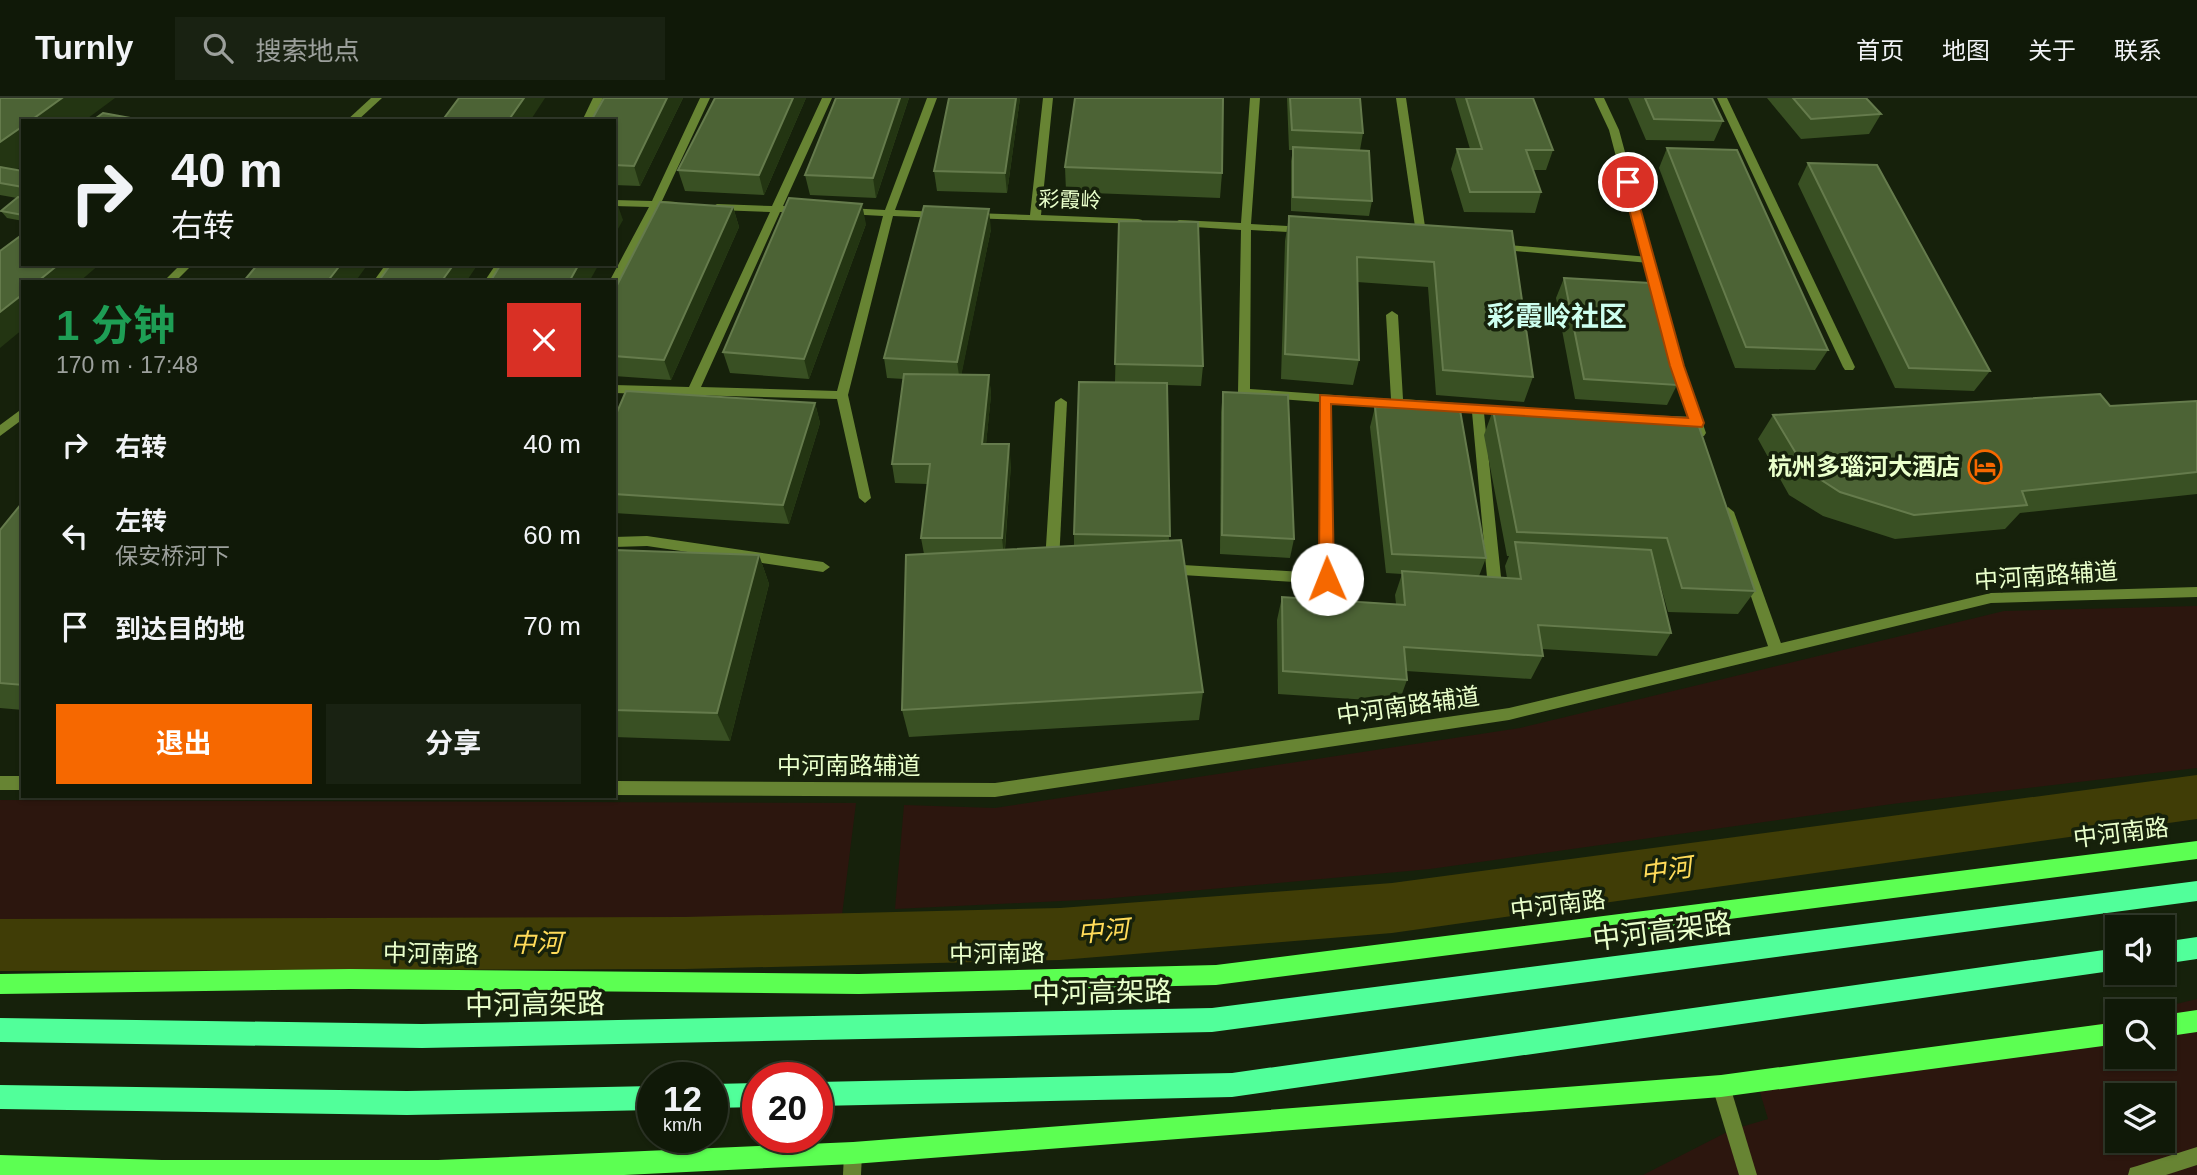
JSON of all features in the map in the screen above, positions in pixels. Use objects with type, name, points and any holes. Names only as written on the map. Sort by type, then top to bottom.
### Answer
[{"type":"highway","name":"中河高架路","points":[[0,1030],[422,1036],[1212,1020],[2197,891]]},
{"type":"highway","points":[[2175,951],[2197,948]]},
{"type":"highway","points":[[833,1094],[1232,1085],[2105,961]]},
{"type":"highway","points":[[0,1097],[407,1103],[637,1098]]},
{"type":"main road","name":"中河南路","points":[[0,984],[363,979],[859,984],[1216,975],[2197,850]]},
{"type":"main road","points":[[2175,1024],[2197,1021]]},
{"type":"main road","points":[[0,1167],[162,1172],[438,1172],[853,1164],[1721,1086],[2105,1035]]},
{"type":"street","points":[[353,119],[377,98]]},
{"type":"street","points":[[588,119],[598,98]]},
{"type":"street","points":[[616,280],[656,204],[705,98]]},
{"type":"street","points":[[693,391],[827,98]]},
{"type":"street","points":[[865,498],[842,395],[889,213],[932,98]]},
{"type":"street","points":[[1035,218],[1048,98]]},
{"type":"street","points":[[1255,98],[1246,226],[1244,393],[1546,413]]},
{"type":"street","points":[[1401,98],[1422,240]]},
{"type":"street","points":[[1599,98],[1614,130],[1677,366],[1706,449]]},
{"type":"street","points":[[1722,98],[1849,367]]},
{"type":"street","points":[[616,203],[685,206]]},
{"type":"street","points":[[698,206],[814,210]]},
{"type":"street","name":"彩霞岭","points":[[839,211],[1154,222]]},
{"type":"street","points":[[1167,223],[1317,231]]},
{"type":"street","points":[[1409,239],[1435,242]]},
{"type":"street","points":[[1489,246],[1648,260]]},
{"type":"street","points":[[170,280],[186,266]]},
{"type":"street","points":[[380,280],[390,266]]},
{"type":"street","points":[[1392,316],[1397,403]]},
{"type":"street","points":[[616,389],[842,395]]},
{"type":"street","points":[[1157,568],[1327,579],[1325,399]]},
{"type":"street","points":[[1061,402],[1049,562],[1063,563]]},
{"type":"street","points":[[1478,409],[1494,577]]},
{"type":"street","points":[[0,432],[21,414]]},
{"type":"street","points":[[1683,422],[1697,423]]},
{"type":"street","points":[[1723,499],[1776,649]]},
{"type":"street","points":[[616,542],[647,541],[823,567]]},
{"type":"street","name":"中河南路辅道","points":[[616,788],[995,790],[1509,714],[1991,598],[2197,592]]},
{"type":"street","points":[[0,783],[21,783]]},
{"type":"street","points":[[1721,1086],[1748,1175]]},
{"type":"street","points":[[2137,1175],[2197,1156]]},
{"type":"shaded area","points":[[2197,606],[2197,768],[1892,804],[1430,869],[1102,899],[895,909],[904,805],[995,808],[1520,728],[2004,611]]},
{"type":"shaded area","points":[[0,800],[856,803],[841,923],[0,924]]},
{"type":"shaded area","points":[[2197,999],[2197,1175],[1643,1175],[1731,1130],[1768,1119],[1757,1082],[2031,1040],[2105,1022],[2105,1069],[2175,1069],[2175,1004]]},
{"type":"building","points":[[0,98],[62,98],[33,119],[21,119],[21,127],[0,142]]},
{"type":"building","points":[[459,98],[524,98],[509,119],[443,119]]},
{"type":"building","points":[[604,98],[667,98],[634,166],[616,165],[616,119],[592,119]]},
{"type":"building","points":[[715,98],[793,98],[759,175],[678,170]]},
{"type":"building","points":[[836,98],[900,98],[873,178],[805,175]]},
{"type":"building","points":[[949,98],[1016,98],[1005,173],[934,171]]},
{"type":"building","points":[[1075,98],[1223,98],[1222,173],[1065,167]]},
{"type":"building","points":[[1290,98],[1360,98],[1363,133],[1292,130]]},
{"type":"building","points":[[1466,98],[1533,98],[1553,150],[1526,150],[1541,192],[1470,192],[1457,149],[1482,149]]},
{"type":"building","points":[[1645,98],[1712,98],[1723,121],[1654,119]]},
{"type":"building","points":[[1793,98],[1866,98],[1881,114],[1811,119]]},
{"type":"building","points":[[103,113],[136,119],[95,119]]},
{"type":"building","points":[[1293,147],[1369,151],[1372,201],[1293,197]]},
{"type":"building","points":[[1667,148],[1737,150],[1828,350],[1746,347]]},
{"type":"building","points":[[1808,163],[1877,165],[1990,371],[1909,368]]},
{"type":"building","points":[[0,167],[21,171],[21,187],[0,183]]},
{"type":"building","points":[[18,197],[21,198],[21,215],[1,211]]},
{"type":"building","points":[[789,198],[862,204],[804,359],[723,352]]},
{"type":"building","points":[[660,202],[733,207],[664,360],[616,356],[616,287]]},
{"type":"building","points":[[924,206],[989,209],[957,362],[884,358]]},
{"type":"building","points":[[1289,216],[1512,231],[1533,377],[1443,370],[1434,262],[1357,257],[1359,360],[1285,354]]},
{"type":"building","points":[[1119,221],[1198,222],[1203,366],[1115,364]]},
{"type":"building","points":[[21,235],[21,266],[57,266],[39,280],[21,280],[21,296],[0,312],[0,251]]},
{"type":"building","points":[[256,266],[339,266],[329,280],[245,280]]},
{"type":"building","points":[[390,266],[453,266],[442,280],[379,280]]},
{"type":"building","points":[[500,266],[578,266],[570,280],[491,280]]},
{"type":"building","points":[[1564,278],[1650,283],[1677,385],[1584,379]]},
{"type":"building","points":[[904,374],[989,375],[982,444],[1009,444],[1002,538],[921,538],[930,464],[892,464]]},
{"type":"building","points":[[1079,382],[1167,383],[1170,536],[1074,534]]},
{"type":"building","points":[[626,391],[815,403],[783,505],[616,494],[616,414]]},
{"type":"building","points":[[1223,392],[1288,395],[1294,539],[1222,535]]},
{"type":"building","name":"杭州多瑙河大酒店","points":[[2100,394],[2110,406],[2197,401],[2197,472],[2022,491],[2027,505],[1914,515],[1840,492],[1806,470],[1773,415]]},
{"type":"building","points":[[1375,407],[1460,410],[1486,558],[1392,554]]},
{"type":"building","points":[[1493,410],[1696,418],[1755,591],[1682,588],[1667,538],[1517,532]]},
{"type":"building","points":[[21,504],[21,685],[0,683],[0,530]]},
{"type":"building","points":[[1181,540],[1203,692],[902,710],[906,555]]},
{"type":"building","points":[[1515,542],[1651,550],[1671,633],[1538,625],[1543,656],[1404,647],[1407,680],[1283,671],[1282,597],[1405,605],[1402,571],[1521,579]]},
{"type":"building","points":[[616,550],[759,555],[717,713],[616,710]]},
{"type":"waterway","name":"中河","points":[[0,945],[685,943],[1060,934],[1392,908],[2197,797]]},
{"type":"place","name":"杭州多瑙河大酒店","points":[[1985,467]]},
{"type":"district","name":"彩霞岭社区","points":[[1557,316]]},
{"type":"route","points":[[1327,579],[1325,399],[1697,423],[1677,366],[1628,182]]}]
